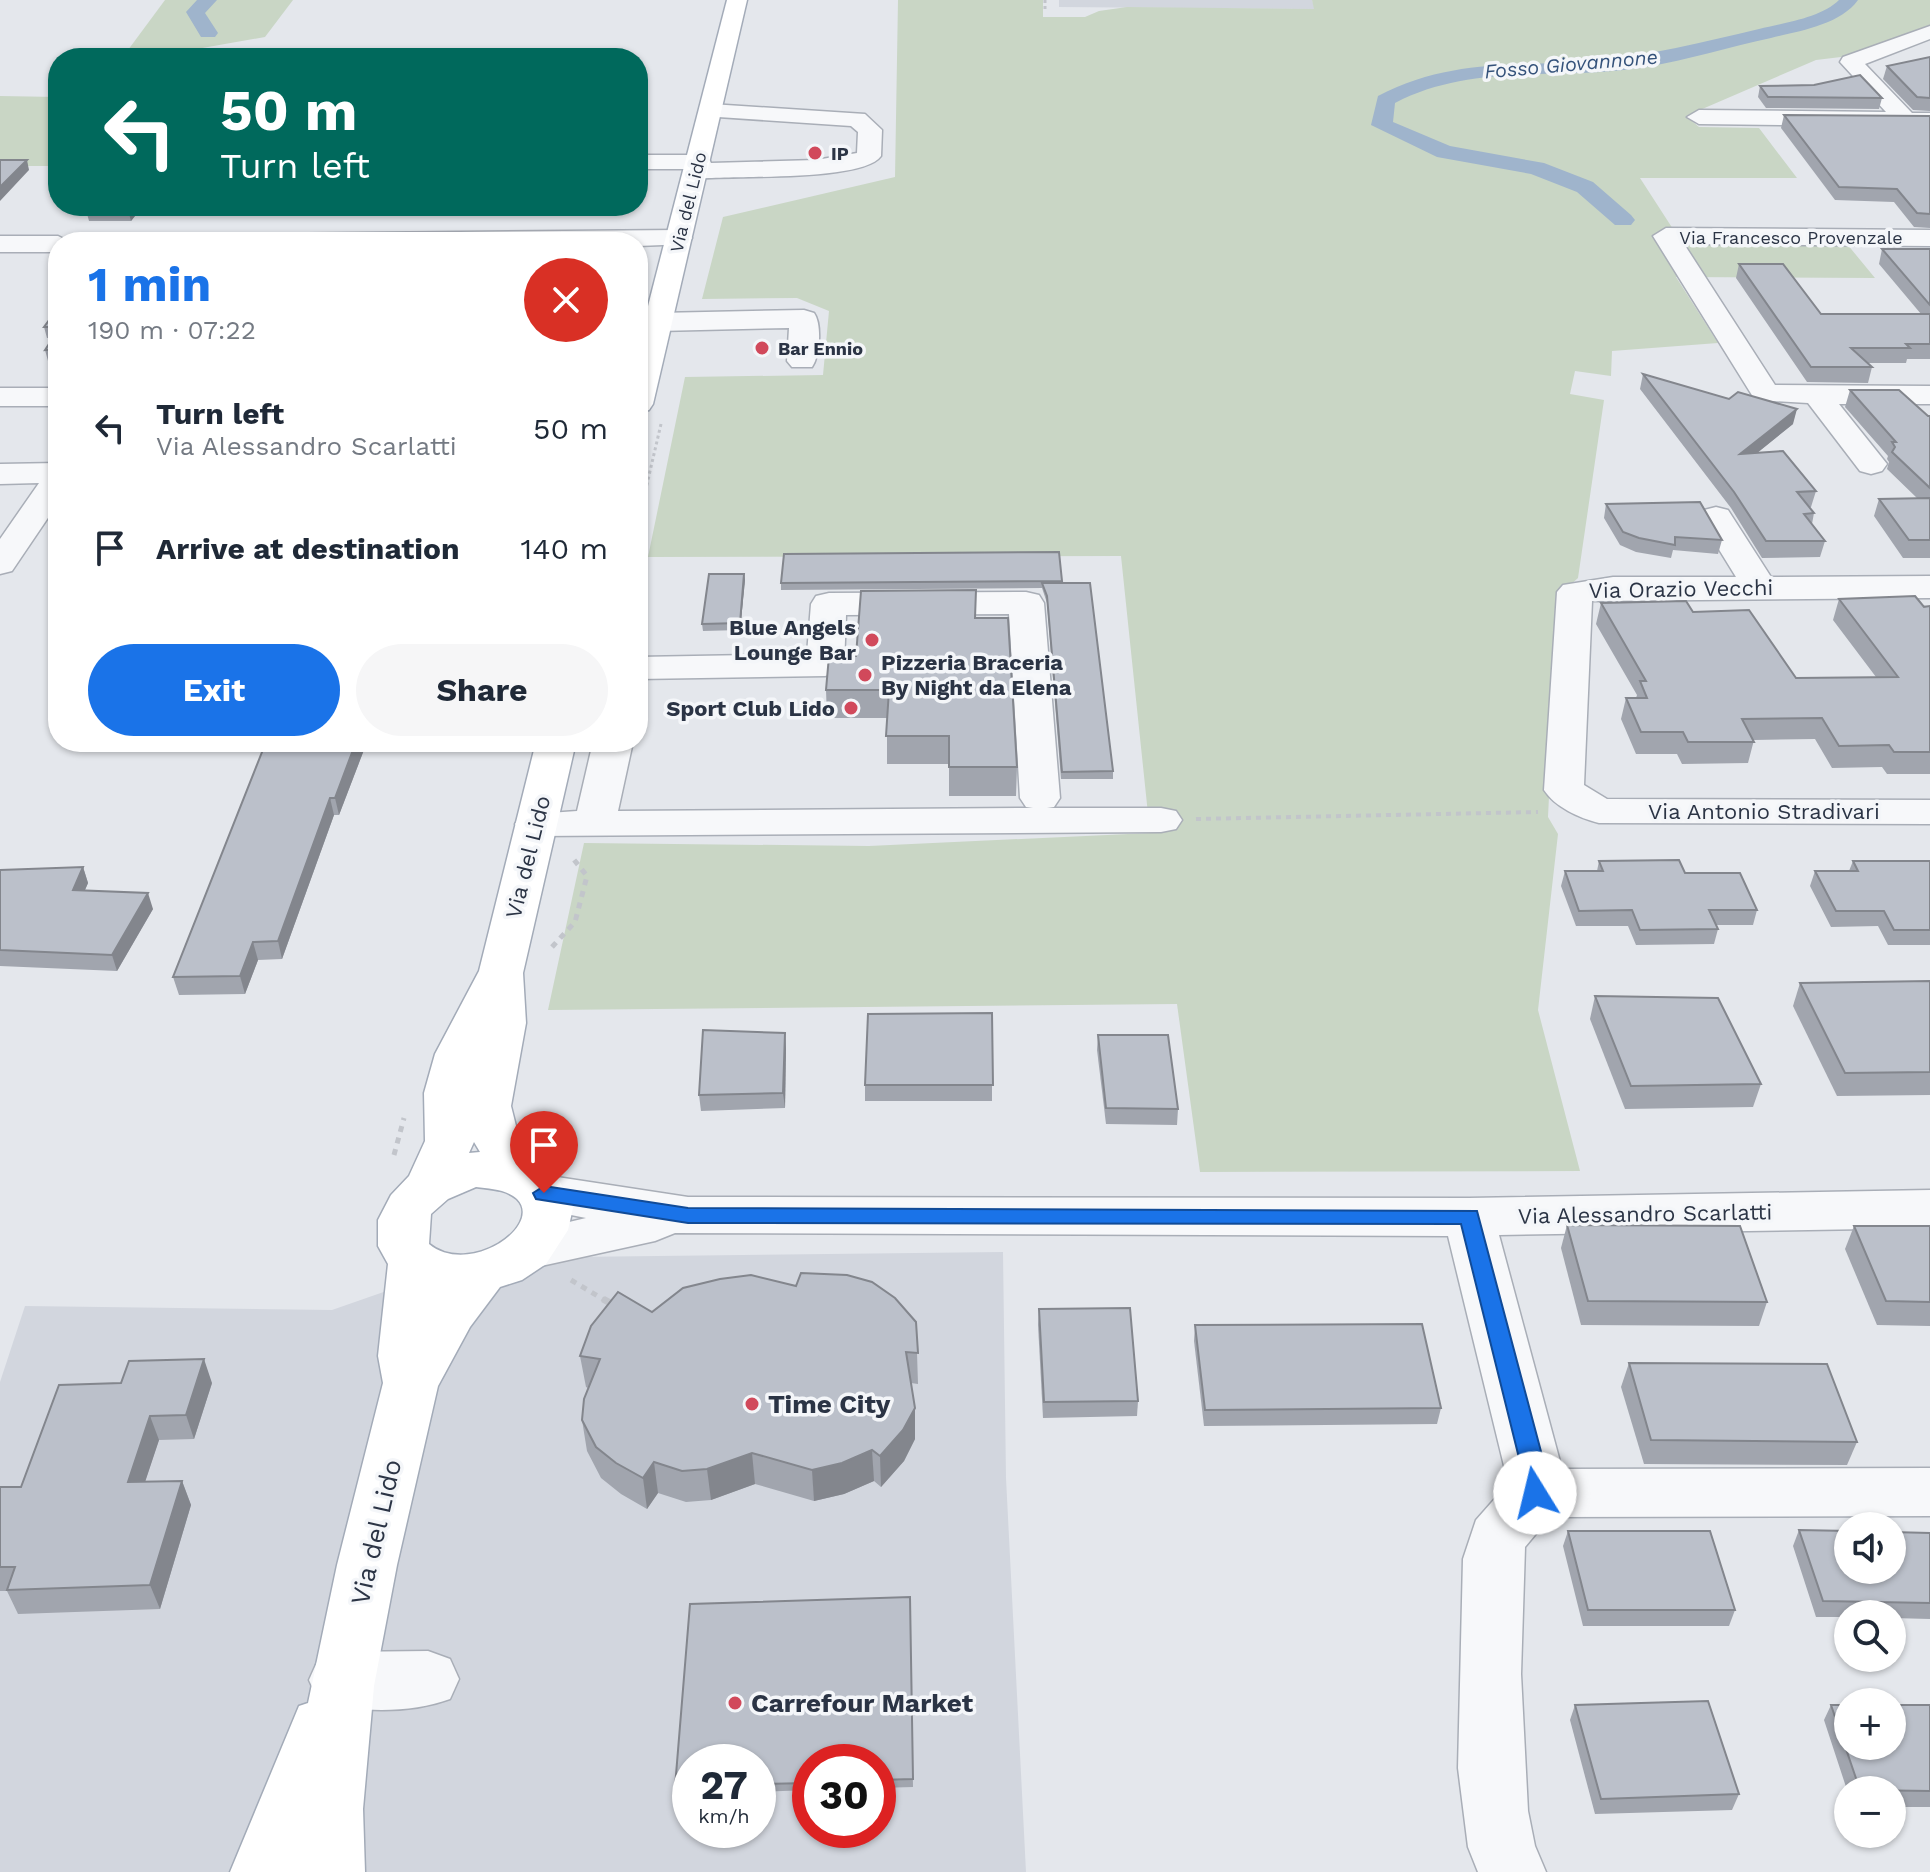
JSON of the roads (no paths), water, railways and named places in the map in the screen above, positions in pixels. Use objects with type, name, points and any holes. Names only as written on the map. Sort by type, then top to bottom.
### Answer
[{"type":"main road","name":"Via del Lido","points":[[648,361],[737,0]]},
{"type":"main road","name":"Via del Lido","points":[[429,1186],[450,1141],[448,1093],[458,1054],[501,971],[554,752]]},
{"type":"main road","name":"Via del Lido","points":[[501,971],[503,1027],[486,1091],[486,1106],[495,1141],[533,1184]]},
{"type":"main road","points":[[476,1169],[501,1169],[533,1184],[549,1207],[547,1262],[517,1261],[480,1275],[455,1276],[432,1272],[414,1262],[400,1238],[400,1224],[405,1210],[429,1186],[476,1169]]},
{"type":"main road","name":"Via del Lido","points":[[411,1383],[405,1356],[414,1262]]},
{"type":"main road","name":"Via del Lido","points":[[264,1872],[340,1680],[411,1383],[432,1353],[459,1296],[480,1275]]},
{"type":"main road","name":"Via del Lido","points":[[331,1872],[328,1813],[340,1680]]},
{"type":"street","points":[[1905,119],[1851,62],[1930,32]]},
{"type":"street","points":[[648,163],[698,167],[840,166],[869,156],[870,130],[857,119],[711,111]]},
{"type":"street","points":[[1699,117],[1930,120]]},
{"type":"street","name":"Via Francesco Provenzale","points":[[1930,238],[1666,236],[1766,394],[1930,395]]},
{"type":"street","points":[[648,238],[679,238]]},
{"type":"street","points":[[0,244],[48,244]]},
{"type":"street","points":[[658,322],[804,319],[802,361]]},
{"type":"street","points":[[1816,394],[1871,464]]},
{"type":"street","points":[[0,397],[48,397]]},
{"type":"street","points":[[0,474],[48,476]]},
{"type":"street","points":[[0,564],[48,491]]},
{"type":"street","points":[[1716,517],[1760,587]]},
{"type":"street","name":"Via Orazio Vecchi","points":[[1599,811],[1564,790],[1575,592],[1613,588],[1930,587]]},
{"type":"street","points":[[648,668],[825,665],[829,604],[1026,603],[1040,798]]},
{"type":"street","points":[[584,834],[610,752]]},
{"type":"street","name":"Via Antonio Stradivari","points":[[1599,811],[1930,812]]},
{"type":"street","points":[[536,824],[584,834],[1161,820]]},
{"type":"street","name":"Via Alessandro Scarlatti","points":[[533,1184],[688,1216]]},
{"type":"street","name":"Via Alessandro Scarlatti","points":[[547,1262],[573,1237],[688,1216],[1469,1217],[1930,1209]]},
{"type":"street","points":[[1469,1217],[1535,1474],[1535,1493],[1497,1538],[1493,1559],[1491,1780],[1501,1845],[1512,1872]]},
{"type":"street","points":[[1535,1493],[1930,1492]]},
{"type":"street","points":[[340,1680],[428,1679]]},
{"type":"waterway","points":[[208,0],[195,12],[208,33]]},
{"type":"waterway","name":"Fosso Giovannone","points":[[1623,220],[1585,187],[1536,168],[1445,152],[1382,125],[1385,100],[1416,84],[1493,69],[1588,67],[1646,61],[1792,27],[1839,10],[1849,0]]},
{"type":"place","name":"IP","points":[[815,153]]},
{"type":"place","name":"Bar Ennio","points":[[762,348]]},
{"type":"place","name":"Blue Angels Lounge Bar","points":[[872,640]]},
{"type":"place","name":"Pizzeria Braceria By Night da Elena","points":[[865,675]]},
{"type":"place","name":"Sport Club Lido","points":[[851,708]]},
{"type":"place","name":"Time City","points":[[752,1404]]},
{"type":"place","name":"Carrefour Market","points":[[735,1703]]}]
